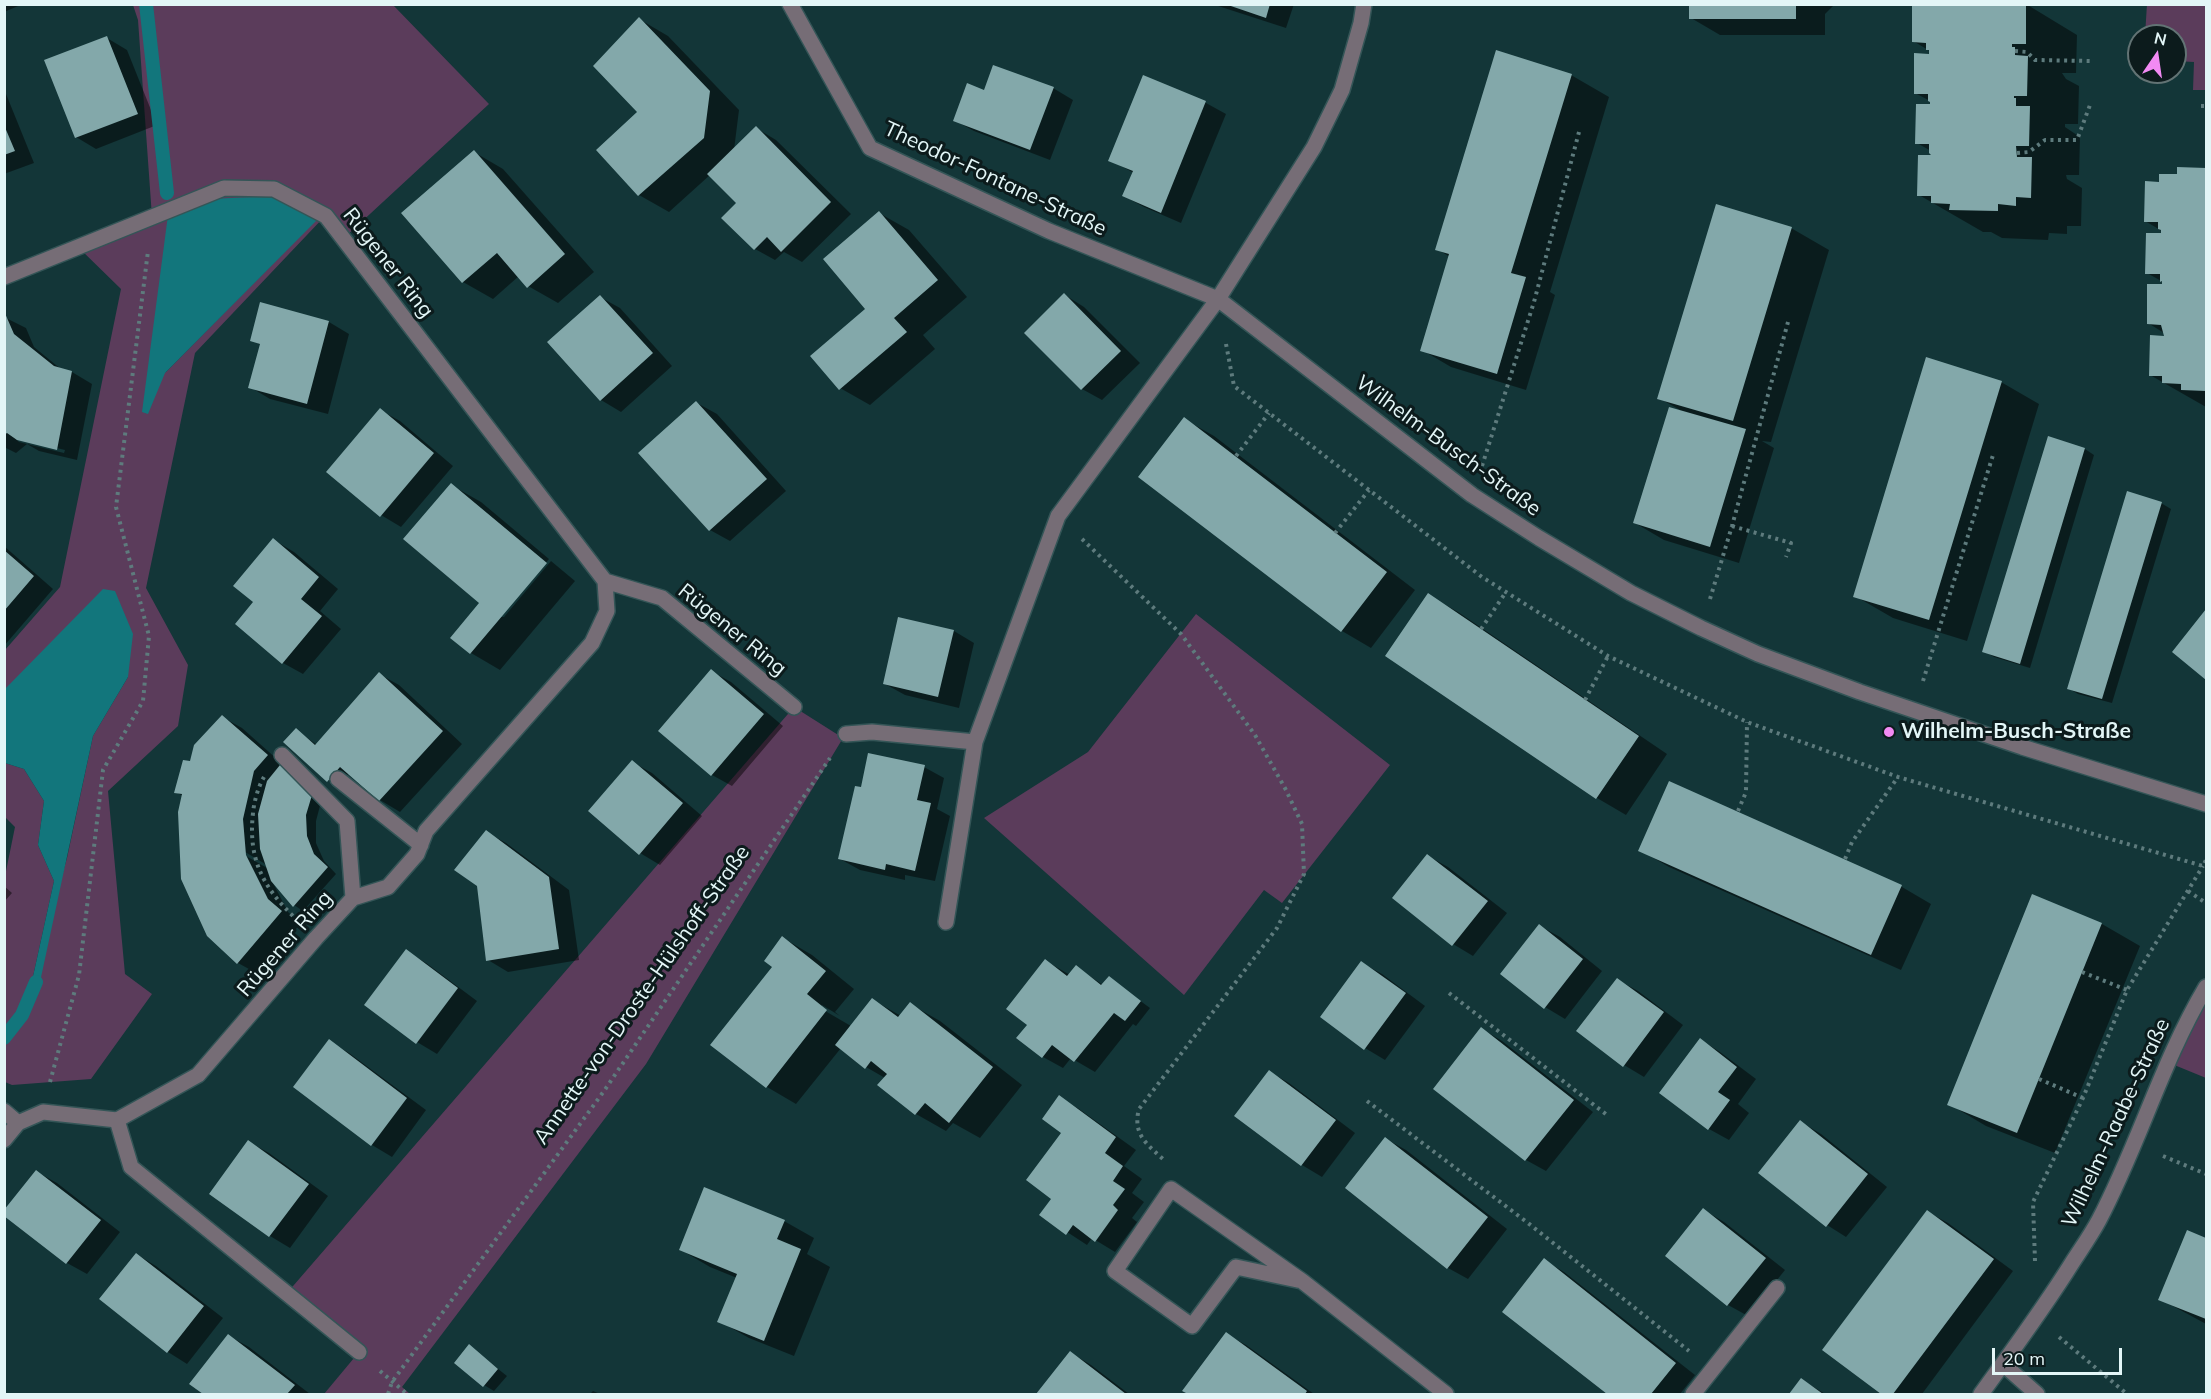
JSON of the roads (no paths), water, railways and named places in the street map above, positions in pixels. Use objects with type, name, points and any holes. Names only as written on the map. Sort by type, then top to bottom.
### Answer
[{"type":"street","name":"Theodor-Fontane-Straße","points":[[790,4],[870,148],[1049,231],[1218,299]]},
{"type":"street","points":[[946,922],[975,742],[1058,516],[1218,299],[1314,147],[1342,90],[1361,23],[1364,4]]},
{"type":"street","name":"Rügener Ring","points":[[4,277],[224,188],[274,189],[326,216],[605,581],[607,611],[592,643],[502,742],[426,831],[417,854],[388,887],[353,898],[198,1075],[117,1120]]},
{"type":"street","name":"Wilhelm-Busch-Straße","points":[[1218,299],[1473,495],[1631,593],[1758,654],[1913,711],[2206,804]]},
{"type":"street","name":"Rügener Ring","points":[[605,581],[662,598],[794,707]]},
{"type":"street","points":[[846,734],[872,732],[975,742]]},
{"type":"street","points":[[282,755],[347,821],[353,898]]},
{"type":"street","points":[[338,779],[421,845]]},
{"type":"street","name":"Wilhelm-Raabe-Straße","points":[[1981,1395],[2037,1318],[2099,1221],[2134,1144],[2167,1062],[2187,1019],[2206,987]]},
{"type":"street","points":[[4,1111],[18,1123]]},
{"type":"street","points":[[4,1140],[18,1123],[43,1112],[117,1120],[131,1167],[360,1352]]},
{"type":"street","points":[[1302,1281],[1236,1267],[1192,1326],[1115,1271],[1171,1190],[1302,1281],[1446,1395]]},
{"type":"street","points":[[1693,1395],[1777,1288]]},
{"type":"street","points":[[2003,1364],[2037,1395]]},
{"type":"water","points":[[273,196],[319,218],[165,373],[148,414],[142,412],[168,215],[210,199]]},
{"type":"water","points":[[103,589],[115,591],[133,634],[128,677],[93,736],[40,982],[32,981],[54,881],[38,845],[44,801],[24,769],[5,763],[5,689]]},
{"type":"waterway","points":[[146,4],[167,193]]},
{"type":"waterway","points":[[4,1038],[22,1015],[36,982]]},
{"type":"place","name":"Wilhelm-Busch-Straße","points":[[1889,732]]}]
